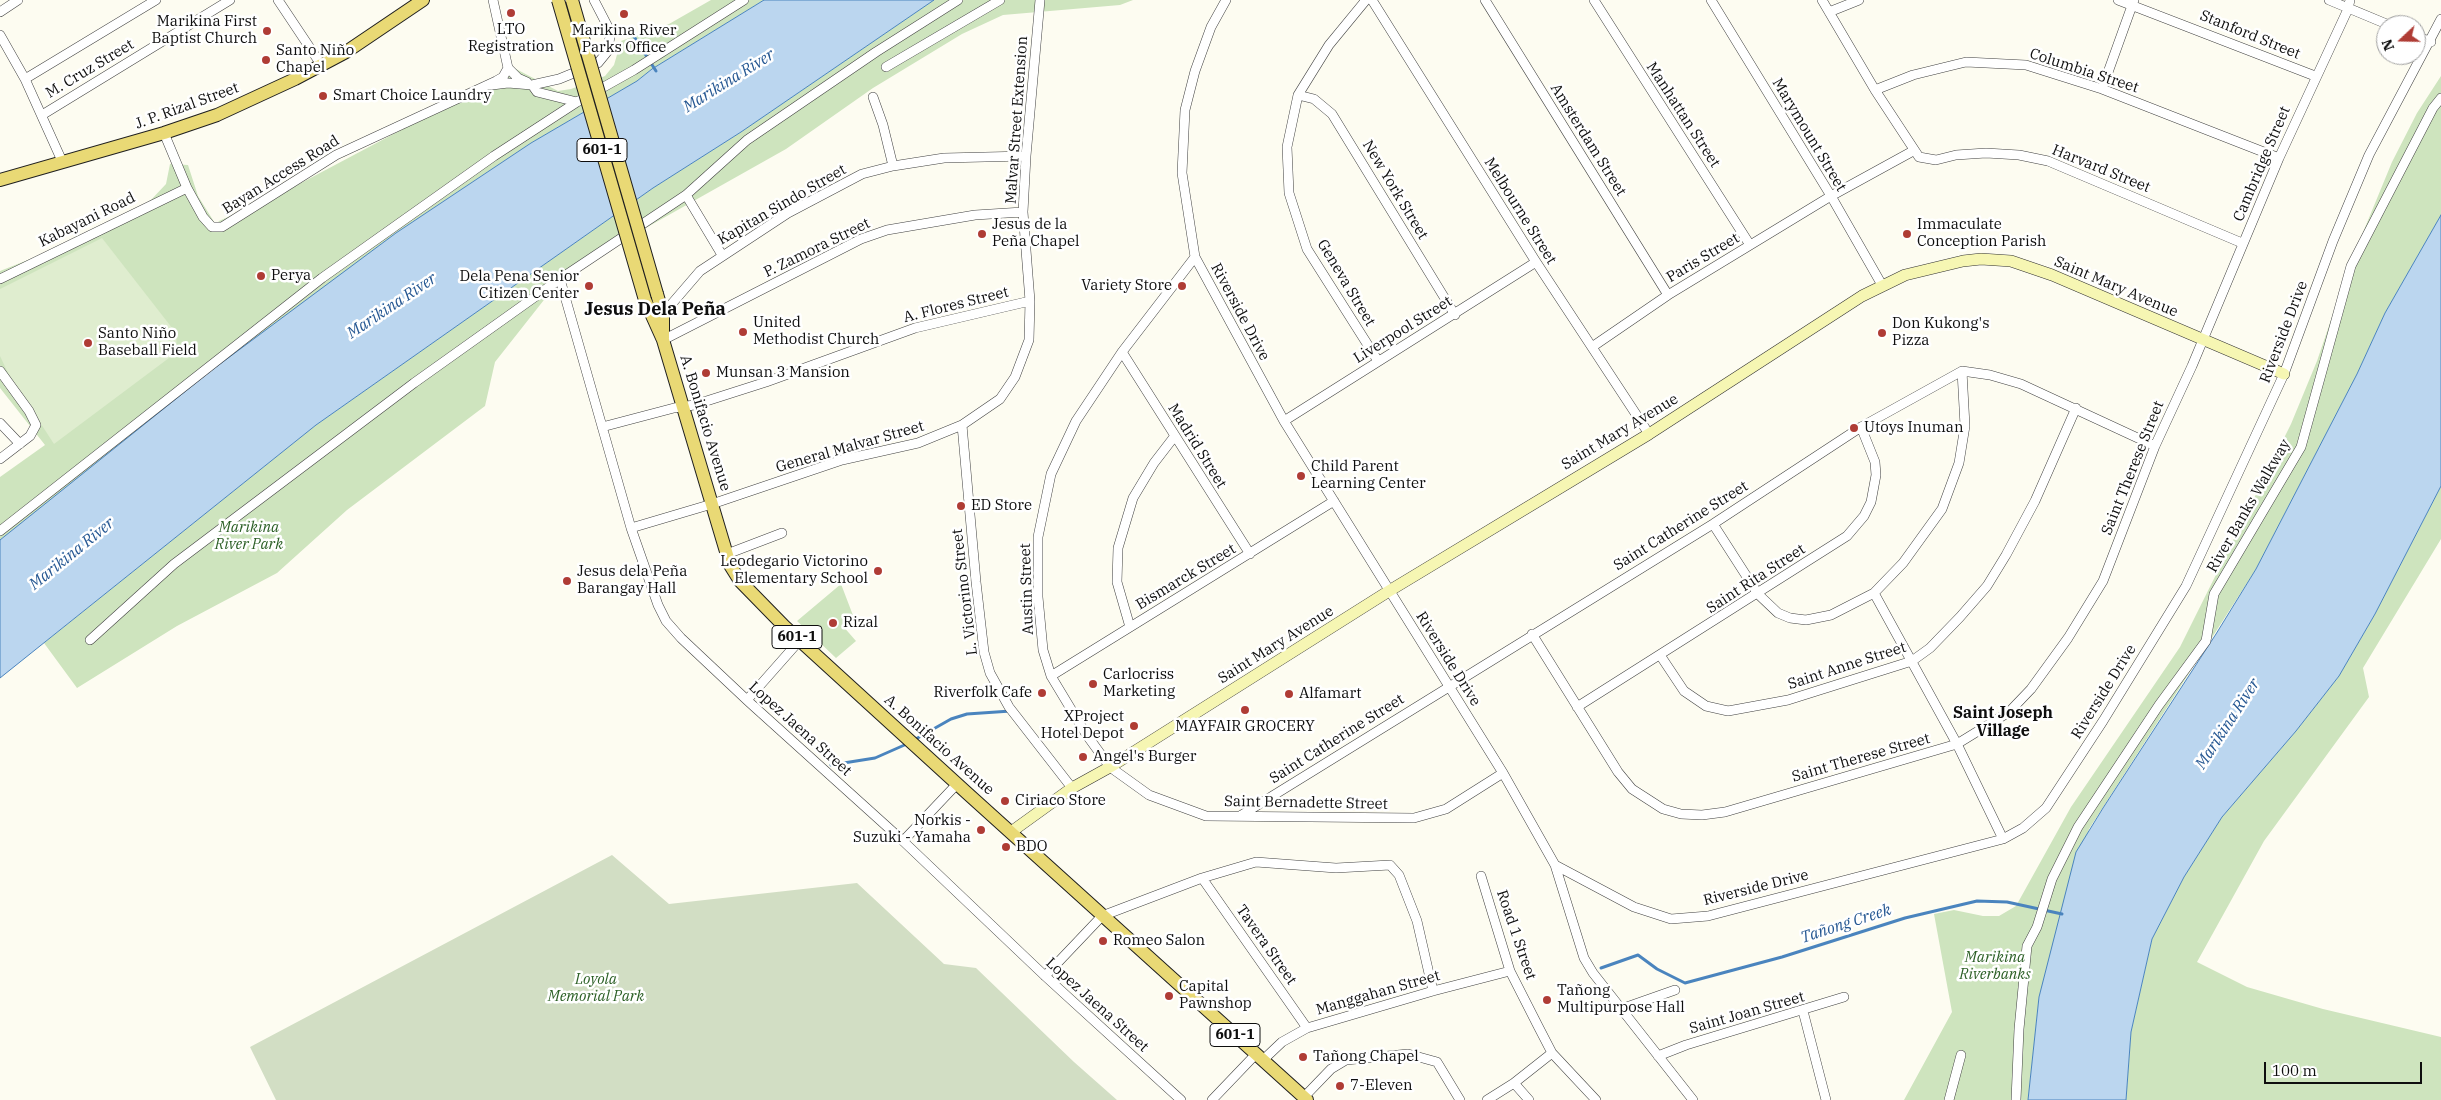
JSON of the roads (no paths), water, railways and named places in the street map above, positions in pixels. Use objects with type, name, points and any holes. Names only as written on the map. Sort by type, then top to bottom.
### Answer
[{"type":"main road","name":"J. P. Rizal Street","points":[[0,180],[164,133],[217,115],[322,66],[379,32],[423,0]]},
{"type":"main road","name":"A. Bonifacio Avenue","points":[[558,0],[645,300],[663,340],[727,554],[732,569],[740,581],[800,640],[1102,916],[1306,1099]]},
{"type":"main road","name":"A. Bonifacio Avenue","points":[[572,0],[663,314],[663,340]]},
{"type":"street","points":[[0,12],[18,0]]},
{"type":"street","points":[[25,79],[156,0]]},
{"type":"street","name":"M. Cruz Street","points":[[42,115],[230,0]]},
{"type":"street","points":[[278,0],[322,66]]},
{"type":"street","points":[[493,0],[508,68],[518,78],[532,84],[537,92],[577,102]]},
{"type":"street","name":"Bayan Access Road","points":[[486,85],[532,84],[559,79],[598,62],[607,52],[610,44],[608,27],[594,0]]},
{"type":"street","points":[[0,532],[322,278],[494,156],[577,102],[634,70],[744,0]]},
{"type":"street","points":[[90,640],[174,564],[414,383],[560,279],[686,195],[747,140],[876,52],[958,0]]},
{"type":"street","points":[[886,67],[1000,0]]},
{"type":"street","name":"Malvar Street Extension","points":[[962,425],[1000,399],[1015,377],[1029,340],[1030,301],[1023,212],[1040,0]]},
{"type":"street","name":"Riverside Drive","points":[[1226,0],[1211,27],[1195,70],[1186,110],[1182,173],[1196,257],[1284,421],[1503,773],[1555,865],[1634,907],[1671,919],[1708,916],[2003,839],[2023,828],[2046,808],[2103,721],[2186,586],[2284,374],[2333,241],[2369,155],[2431,42],[2441,19]]},
{"type":"street","name":"Geneva Street","points":[[1366,0],[1329,45],[1298,95],[1287,147],[1290,193],[1307,249],[1378,361]]},
{"type":"street","name":"Melbourne Street","points":[[1372,0],[1536,262],[1649,434]]},
{"type":"street","name":"Amsterdam Street","points":[[1484,0],[1668,295]]},
{"type":"street","name":"Manhattan Street","points":[[1594,0],[1750,246]]},
{"type":"street","name":"Marymount Street","points":[[1710,0],[1831,196],[1882,285]]},
{"type":"street","points":[[1822,0],[1913,151]]},
{"type":"street","points":[[1830,12],[1859,0]]},
{"type":"street","name":"Stanford Street","points":[[2118,0],[2134,2],[2315,76]]},
{"type":"street","points":[[2329,0],[2349,4],[2376,18]]},
{"type":"street","points":[[2102,89],[2134,2]]},
{"type":"street","name":"Cambridge Street","points":[[2202,340],[2279,158],[2349,4]]},
{"type":"street","points":[[0,35],[25,79],[62,161]]},
{"type":"street","points":[[2426,40],[2431,42]]},
{"type":"street","name":"Columbia Street","points":[[1875,90],[1912,75],[1966,62],[2026,64],[2102,89],[2279,158]]},
{"type":"street","name":"Bayan Access Road","points":[[164,133],[187,188],[208,224],[216,228],[222,227],[336,155],[503,77],[508,68]]},
{"type":"street","points":[[583,69],[592,94]]},
{"type":"street","name":"New York Street","points":[[1298,95],[1314,100],[1332,114],[1454,315]]},
{"type":"street","points":[[873,97],[883,125],[893,166]]},
{"type":"street","name":"River Banks Walkway","points":[[2016,1100],[2019,1029],[2027,946],[2036,927],[2052,879],[2078,827],[2159,705],[2206,641],[2214,594],[2301,448],[2351,266],[2433,108],[2441,99]]},
{"type":"street","name":"Paris Street","points":[[1592,347],[1668,295],[1831,196],[1913,151]]},
{"type":"street","name":"Harvard Street","points":[[1913,151],[1919,158],[1927,160],[1936,160],[1956,155],[1986,153],[2019,155],[2048,161],[2242,243]]},
{"type":"street","name":"Kapitan Sindo Street","points":[[663,314],[700,270],[788,213],[862,174],[893,166],[944,158],[1026,156]]},
{"type":"street","name":"Kabayani Road","points":[[0,279],[187,188]]},
{"type":"street","points":[[686,195],[722,255]]},
{"type":"street","name":"P. Zamora Street","points":[[663,340],[861,240],[887,230],[976,215],[1023,212]]},
{"type":"street","name":"Austin Street","points":[[1110,767],[1086,734],[1051,676],[1044,650],[1038,597],[1038,538],[1050,474],[1076,421],[1122,352],[1196,257]]},
{"type":"street","name":"Saint Mary Avenue","points":[[1011,832],[1072,788],[1110,767],[1389,591],[1649,434],[1882,285],[1924,270],[1963,261],[1981,259],[2011,262],[2052,275],[2284,374]]},
{"type":"street","name":"Liverpool Street","points":[[1284,421],[1536,262]]},
{"type":"street","name":"Lopez Jaena Street","points":[[560,279],[631,528],[658,605],[666,621],[681,638],[747,700],[903,841],[1045,976],[1181,1100]]},
{"type":"street","name":"A. Flores Street","points":[[602,428],[694,405],[766,382],[915,328],[1030,301]]},
{"type":"street","name":"Saint Therese Street","points":[[1532,634],[1618,772],[1632,789],[1662,809],[1681,814],[1702,815],[1725,812],[1957,744],[2009,712],[2031,690],[2068,638],[2102,581],[2155,446],[2202,340]]},
{"type":"street","name":"Madrid Street","points":[[1122,352],[1174,437],[1250,554]]},
{"type":"street","points":[[0,371],[29,411],[36,425],[30,436],[0,459]]},
{"type":"street","points":[[1713,524],[1758,594],[1778,613],[1790,618],[1806,620],[1831,615],[1874,593],[1903,563],[1942,509],[1959,464],[1965,426],[1962,371],[2021,384],[2155,446]]},
{"type":"street","name":"Saint Catherine Street","points":[[1240,816],[1713,524],[1861,427],[1962,371]]},
{"type":"street","name":"Saint Anne Street","points":[[1660,656],[1684,691],[1706,706],[1728,711],[1788,700],[1912,661],[1936,642],[1986,586],[2006,555],[2035,501],[2076,408]]},
{"type":"street","points":[[0,423],[20,444]]},
{"type":"street","name":"General Malvar Street","points":[[631,528],[712,504],[842,460],[910,446],[962,425]]},
{"type":"street","name":"L. Victorino Street","points":[[962,425],[979,608],[984,652],[990,673],[1009,707],[1072,788]]},
{"type":"street","name":"Saint Rita Street","points":[[1577,708],[1848,536],[1864,516],[1871,502],[1876,475],[1875,462],[1861,427]]},
{"type":"street","points":[[1130,627],[1118,582],[1118,548],[1133,498],[1154,463],[1174,437]]},
{"type":"street","name":"Bismarck Street","points":[[1051,676],[1334,501]]},
{"type":"street","points":[[727,554],[782,533]]},
{"type":"street","points":[[1874,593],[1957,744],[2003,839]]},
{"type":"street","points":[[747,700],[800,640]]},
{"type":"street","name":"Saint Bernadette Street","points":[[1110,767],[1149,795],[1206,816],[1414,818],[1446,809],[1503,773]]},
{"type":"street","points":[[903,841],[958,784]]},
{"type":"street","points":[[1045,976],[1102,916],[1202,878],[1256,862],[1336,868],[1390,865],[1399,874],[1416,922],[1433,991]]},
{"type":"street","points":[[1555,865],[1584,958],[1593,973],[1693,1100]]},
{"type":"street","name":"Road 1 Street","points":[[1481,876],[1510,971],[1552,1053],[1596,1100]]},
{"type":"street","name":"Tavera Street","points":[[1202,878],[1307,1028]]},
{"type":"street","name":"Manggahan Street","points":[[1212,1100],[1260,1057],[1307,1028],[1433,991],[1510,971]]},
{"type":"street","points":[[1621,1009],[1675,990]]},
{"type":"street","name":"Saint Joan Street","points":[[1658,1056],[1686,1045],[1844,997]]},
{"type":"street","points":[[1803,1011],[1826,1100]]},
{"type":"street","points":[[1487,1100],[1514,1083],[1552,1053]]},
{"type":"street","points":[[1306,1099],[1330,1069],[1346,1060],[1368,1056],[1408,1054],[1437,1062],[1460,1100]]},
{"type":"street","points":[[1949,1100],[1961,1055]]},
{"type":"street","points":[[1514,1083],[1529,1100]]},
{"type":"water","name":"Marikina River","points":[[764,0],[934,0],[741,132],[653,188],[316,425],[0,678],[0,540],[212,370],[396,233],[531,143],[637,81],[652,69]]},
{"type":"water","name":"Marikina River","points":[[2441,215],[2441,486],[2375,614],[2339,676],[2296,731],[2222,817],[2184,877],[2152,939],[2131,1032],[2126,1100],[2028,1100],[2039,997],[2076,852],[2256,569],[2357,374],[2385,313]]},
{"type":"waterway","points":[[633,35],[656,71]]},
{"type":"waterway","points":[[914,740],[951,719],[967,714],[1011,711]]},
{"type":"waterway","points":[[831,765],[875,758],[909,743]]},
{"type":"waterway","name":"Tañong Creek","points":[[1601,968],[1638,955],[1657,969],[1685,983],[1782,957],[1905,918],[1977,901],[2007,902],[2062,914]]},
{"type":"place","name":"LTO Registration","points":[[511,13]]},
{"type":"place","name":"Marikina River Parks Office","points":[[624,14]]},
{"type":"place","name":"Marikina First Baptist Church","points":[[267,31]]},
{"type":"place","name":"Santo Niño Chapel","points":[[266,60]]},
{"type":"place","name":"Smart Choice Laundry","points":[[323,96]]},
{"type":"place","name":"Jesus de la Peña Chapel","points":[[982,234]]},
{"type":"place","name":"Immaculate Conception Parish","points":[[1907,234]]},
{"type":"place","name":"Perya","points":[[261,276]]},
{"type":"place","name":"Dela Pena Senior Citizen Center","points":[[589,286]]},
{"type":"place","name":"Variety Store","points":[[1182,286]]},
{"type":"place","name":"United Methodist Church","points":[[743,332]]},
{"type":"place","name":"Don Kukong's Pizza","points":[[1882,333]]},
{"type":"place","name":"Santo Niño Baseball Field","points":[[88,343]]},
{"type":"place","name":"Munsan 3 Mansion","points":[[706,373]]},
{"type":"place","name":"Utoys Inuman","points":[[1854,428]]},
{"type":"place","name":"Child Parent Learning Center","points":[[1301,476]]},
{"type":"place","name":"ED Store","points":[[961,506]]},
{"type":"place","name":"Leodegario Victorino Elementary School","points":[[878,571]]},
{"type":"place","name":"Jesus dela Peña Barangay Hall","points":[[567,581]]},
{"type":"place","name":"Rizal","points":[[833,623]]},
{"type":"place","name":"Carlocriss Marketing","points":[[1093,684]]},
{"type":"place","name":"Riverfolk Cafe","points":[[1042,693]]},
{"type":"place","name":"Alfamart","points":[[1289,694]]},
{"type":"place","name":"MAYFAIR GROCERY","points":[[1245,710]]},
{"type":"place","name":"XProject Hotel Depot","points":[[1134,726]]},
{"type":"place","name":"Angel's Burger","points":[[1083,757]]},
{"type":"place","name":"Ciriaco Store","points":[[1005,801]]},
{"type":"place","name":"Norkis - Suzuki - Yamaha","points":[[981,830]]},
{"type":"place","name":"BDO","points":[[1006,847]]},
{"type":"place","name":"Romeo Salon","points":[[1103,941]]},
{"type":"place","name":"Capital Pawnshop","points":[[1169,996]]},
{"type":"place","name":"Tañong Multipurpose Hall","points":[[1547,1000]]},
{"type":"place","name":"Tañong Chapel","points":[[1303,1057]]},
{"type":"place","name":"7-Eleven","points":[[1340,1086]]},
{"type":"district","name":"Jesus Dela Peña","points":[[655,310]]},
{"type":"district","name":"Saint Joseph Village","points":[[2003,722]]},
{"type":"park label","name":"Marikina River Park","points":[[249,536]]},
{"type":"park label","name":"Marikina Riverbanks","points":[[1995,966]]},
{"type":"park label","name":"Loyola Memorial Park","points":[[596,988]]}]
